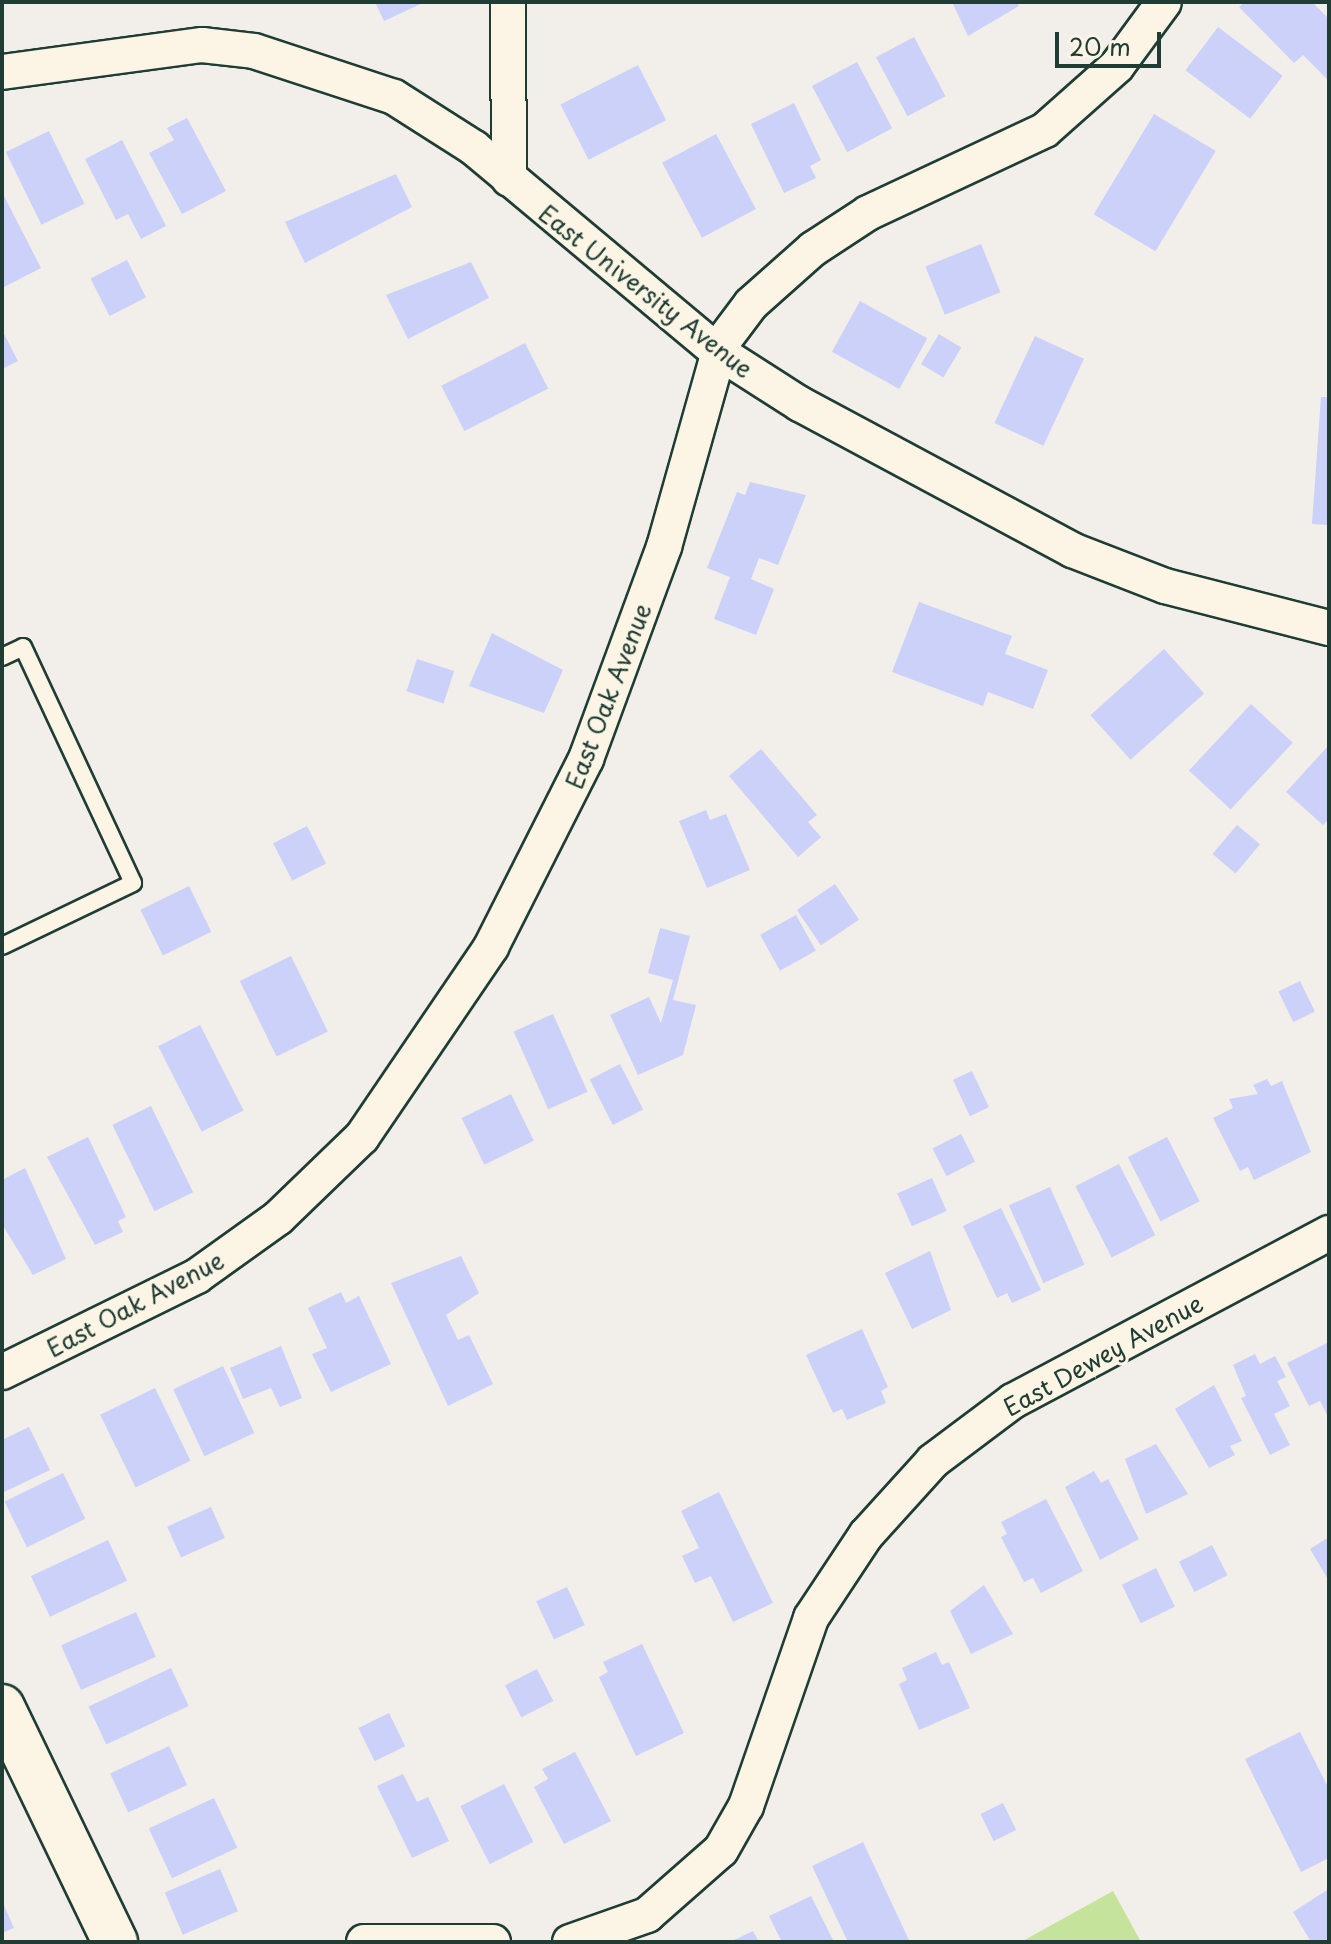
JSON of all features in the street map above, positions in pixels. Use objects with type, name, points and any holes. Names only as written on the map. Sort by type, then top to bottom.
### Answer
[{"type":"main road","points":[[2,1707],[115,1942]]},
{"type":"street","points":[[508,2],[509,179]]},
{"type":"street","name":"East Oak Avenue","points":[[2,1372],[138,1307],[252,1239],[339,1161],[431,1044],[507,920],[605,716],[664,547],[717,351],[751,304],[813,249],[868,213],[1003,155],[1070,110],[1117,66],[1164,2]]},
{"type":"street","name":"East University Avenue","points":[[2,72],[182,45],[254,51],[394,97],[509,179],[717,351],[930,477],[1072,550],[1165,586],[1329,628]]},
{"type":"street","name":"East Dewey Avenue","points":[[570,1942],[647,1915],[721,1850],[746,1806],[811,1618],[866,1535],[933,1461],[1013,1401],[1329,1233]]},
{"type":"street","points":[[364,1942],[493,1942]]},
{"type":"lane","points":[[2,657],[23,647],[133,883],[4,941]]},
{"type":"green space","points":[[1113,1891],[1141,1942],[1021,1942]]},
{"type":"building","points":[[375,2],[425,2],[384,21]]},
{"type":"building","points":[[952,2],[1017,2],[1019,6],[968,36]]},
{"type":"building","points":[[1245,2],[1312,2],[1329,19],[1329,81],[1303,55],[1294,63],[1239,7]]},
{"type":"building","points":[[1218,27],[1283,76],[1250,119],[1186,70]]},
{"type":"building","points":[[914,37],[945,96],[907,116],[876,57]]},
{"type":"building","points":[[857,62],[892,128],[847,152],[812,86]]},
{"type":"building","points":[[638,65],[666,120],[589,160],[560,104]]},
{"type":"building","points":[[794,103],[821,160],[810,166],[816,178],[784,193],[751,124]]},
{"type":"building","points":[[1154,114],[1216,151],[1155,251],[1094,214]]},
{"type":"building","points":[[187,118],[226,191],[182,214],[149,153],[174,140],[167,128]]},
{"type":"building","points":[[49,131],[85,204],[41,225],[6,152]]},
{"type":"building","points":[[716,134],[756,209],[702,238],[662,163]]},
{"type":"building","points":[[122,140],[166,226],[141,239],[128,214],[116,220],[85,159]]},
{"type":"building","points":[[396,174],[412,207],[305,263],[285,222]]},
{"type":"building","points":[[2,192],[41,268],[2,288]]},
{"type":"building","points":[[981,244],[1000,292],[945,315],[925,266]]},
{"type":"building","points":[[127,260],[146,297],[110,316],[90,279]]},
{"type":"building","points":[[471,262],[489,298],[408,339],[386,295]]},
{"type":"building","points":[[860,301],[927,338],[899,389],[832,352]]},
{"type":"building","points":[[2,330],[18,361],[2,369]]},
{"type":"building","points":[[939,334],[961,347],[943,377],[921,364]]},
{"type":"building","points":[[1035,336],[1084,359],[1043,446],[994,423]]},
{"type":"building","points":[[525,343],[548,388],[464,431],[441,386]]},
{"type":"building","points":[[1321,397],[1329,397],[1329,525],[1312,524]]},
{"type":"building","points":[[750,482],[806,495],[778,565],[759,558],[751,579],[774,589],[756,635],[714,619],[730,577],[707,568],[737,492],[745,495]]},
{"type":"building","points":[[919,602],[1012,636],[1005,654],[1048,670],[1033,709],[988,692],[983,706],[892,672]]},
{"type":"building","points":[[492,633],[563,670],[544,713],[469,686]]},
{"type":"building","points":[[1164,649],[1204,694],[1131,760],[1090,715]]},
{"type":"building","points":[[417,659],[454,671],[444,703],[406,691]]},
{"type":"building","points":[[1251,704],[1293,743],[1231,809],[1189,771]]},
{"type":"building","points":[[1329,745],[1329,819],[1323,825],[1286,792]]},
{"type":"building","points":[[761,749],[817,815],[808,822],[821,837],[798,857],[729,776]]},
{"type":"building","points":[[706,810],[710,820],[726,814],[750,870],[707,888],[679,821]]},
{"type":"building","points":[[1237,825],[1260,844],[1236,873],[1213,854]]},
{"type":"building","points":[[307,826],[326,863],[292,881],[273,843]]},
{"type":"building","points":[[835,884],[859,920],[821,945],[797,910]]},
{"type":"building","points":[[189,886],[211,932],[163,956],[140,910]]},
{"type":"building","points":[[796,915],[816,951],[780,971],[760,935]]},
{"type":"building","points":[[660,928],[690,936],[673,1000],[696,1005],[683,1055],[638,1075],[610,1015],[649,997],[661,1023],[673,980],[648,973]]},
{"type":"building","points":[[291,956],[328,1031],[277,1056],[240,981]]},
{"type":"building","points":[[1300,981],[1315,1012],[1293,1022],[1278,992]]},
{"type":"building","points":[[553,1014],[588,1092],[548,1109],[514,1031]]},
{"type":"building","points":[[200,1025],[244,1111],[202,1132],[158,1046]]},
{"type":"building","points":[[620,1064],[643,1109],[613,1125],[590,1079]]},
{"type":"building","points":[[972,1071],[989,1107],[970,1116],[953,1080]]},
{"type":"building","points":[[1267,1079],[1271,1086],[1282,1081],[1311,1152],[1254,1180],[1248,1167],[1240,1171],[1213,1118],[1233,1108],[1229,1099],[1258,1094],[1253,1085]]},
{"type":"building","points":[[511,1094],[534,1141],[484,1165],[462,1118]]},
{"type":"building","points":[[151,1106],[193,1192],[154,1211],[112,1125]]},
{"type":"building","points":[[961,1134],[975,1162],[947,1176],[932,1149]]},
{"type":"building","points":[[88,1137],[126,1217],[118,1221],[123,1232],[95,1245],[47,1157]]},
{"type":"building","points":[[1167,1137],[1200,1201],[1160,1221],[1128,1157]]},
{"type":"building","points":[[1119,1164],[1155,1235],[1112,1258],[1075,1186]]},
{"type":"building","points":[[25,1168],[66,1259],[33,1275],[2,1224],[2,1180]]},
{"type":"building","points":[[932,1178],[947,1211],[912,1226],[897,1193]]},
{"type":"building","points":[[1050,1187],[1085,1265],[1043,1283],[1009,1205]]},
{"type":"building","points":[[1001,1208],[1041,1290],[1012,1303],[1007,1293],[997,1298],[963,1226]]},
{"type":"building","points":[[930,1251],[951,1310],[912,1329],[885,1273]]},
{"type":"building","points":[[461,1256],[479,1293],[446,1315],[458,1340],[469,1335],[493,1384],[448,1406],[391,1283]]},
{"type":"building","points":[[341,1292],[346,1303],[359,1296],[391,1364],[331,1392],[312,1354],[327,1348],[308,1308]]},
{"type":"building","points":[[862,1329],[888,1387],[881,1391],[886,1403],[847,1420],[842,1409],[833,1413],[806,1355]]},
{"type":"building","points":[[1329,1342],[1329,1419],[1320,1401],[1309,1406],[1287,1363]]},
{"type":"building","points":[[281,1346],[302,1398],[280,1407],[271,1388],[243,1399],[230,1368]]},
{"type":"building","points":[[1255,1354],[1260,1364],[1275,1356],[1286,1377],[1277,1381],[1290,1406],[1274,1414],[1290,1445],[1270,1455],[1241,1398],[1246,1396],[1233,1365]]},
{"type":"building","points":[[223,1366],[254,1433],[204,1456],[173,1389]]},
{"type":"building","points":[[1214,1385],[1242,1441],[1230,1446],[1235,1455],[1209,1468],[1175,1409]]},
{"type":"building","points":[[155,1388],[191,1461],[136,1488],[100,1415]]},
{"type":"building","points":[[29,1427],[50,1470],[2,1493],[2,1440]]},
{"type":"building","points":[[1156,1444],[1188,1494],[1146,1514],[1125,1459]]},
{"type":"building","points":[[1094,1471],[1101,1483],[1108,1479],[1139,1539],[1100,1560],[1065,1487]]},
{"type":"building","points":[[63,1473],[85,1519],[27,1547],[5,1501]]},
{"type":"building","points":[[719,1492],[773,1603],[733,1622],[711,1576],[695,1583],[682,1556],[699,1548],[681,1511]]},
{"type":"building","points":[[1046,1499],[1083,1571],[1041,1593],[1033,1578],[1024,1582],[1001,1537],[1007,1534],[1001,1522]]},
{"type":"building","points":[[211,1507],[225,1538],[181,1558],[167,1527]]},
{"type":"building","points":[[1329,1537],[1329,1581],[1310,1549]]},
{"type":"building","points":[[108,1540],[127,1581],[50,1617],[31,1576]]},
{"type":"building","points":[[1212,1545],[1227,1575],[1194,1592],[1179,1562]]},
{"type":"building","points":[[1156,1568],[1175,1607],[1141,1623],[1122,1585]]},
{"type":"building","points":[[984,1585],[1013,1634],[971,1654],[950,1611]]},
{"type":"building","points":[[567,1587],[585,1625],[554,1639],[536,1601]]},
{"type":"building","points":[[136,1612],[156,1657],[81,1690],[61,1645]]},
{"type":"building","points":[[642,1644],[684,1733],[636,1756],[599,1677],[608,1672],[603,1662]]},
{"type":"building","points":[[936,1652],[942,1665],[949,1662],[970,1708],[919,1730],[899,1684],[907,1680],[902,1668]]},
{"type":"building","points":[[171,1668],[189,1706],[106,1745],[89,1706]]},
{"type":"building","points":[[537,1669],[553,1701],[521,1717],[505,1685]]},
{"type":"building","points":[[389,1713],[405,1746],[375,1761],[358,1728]]},
{"type":"building","points":[[1300,1732],[1329,1789],[1329,1858],[1301,1872],[1245,1759]]},
{"type":"building","points":[[169,1746],[187,1785],[128,1812],[110,1773]]},
{"type":"building","points":[[575,1752],[611,1821],[564,1844],[534,1787],[548,1779],[542,1769]]},
{"type":"building","points":[[403,1774],[417,1802],[428,1797],[449,1841],[412,1858],[377,1786]]},
{"type":"building","points":[[504,1784],[534,1842],[490,1864],[460,1806]]},
{"type":"building","points":[[214,1798],[237,1848],[172,1878],[149,1828]]},
{"type":"building","points":[[1003,1803],[1016,1830],[994,1841],[981,1814]]},
{"type":"building","points":[[863,1842],[909,1940],[848,1942],[812,1866]]},
{"type":"building","points":[[220,1869],[238,1911],[183,1935],[165,1892]]},
{"type":"building","points":[[1327,1890],[1329,1942],[1311,1942],[1293,1912]]},
{"type":"building","points":[[811,1896],[834,1942],[782,1942],[769,1916]]},
{"type":"building","points":[[2,1901],[14,1928],[2,1933]]},
{"type":"building","points":[[753,1931],[759,1942],[730,1942]]}]
